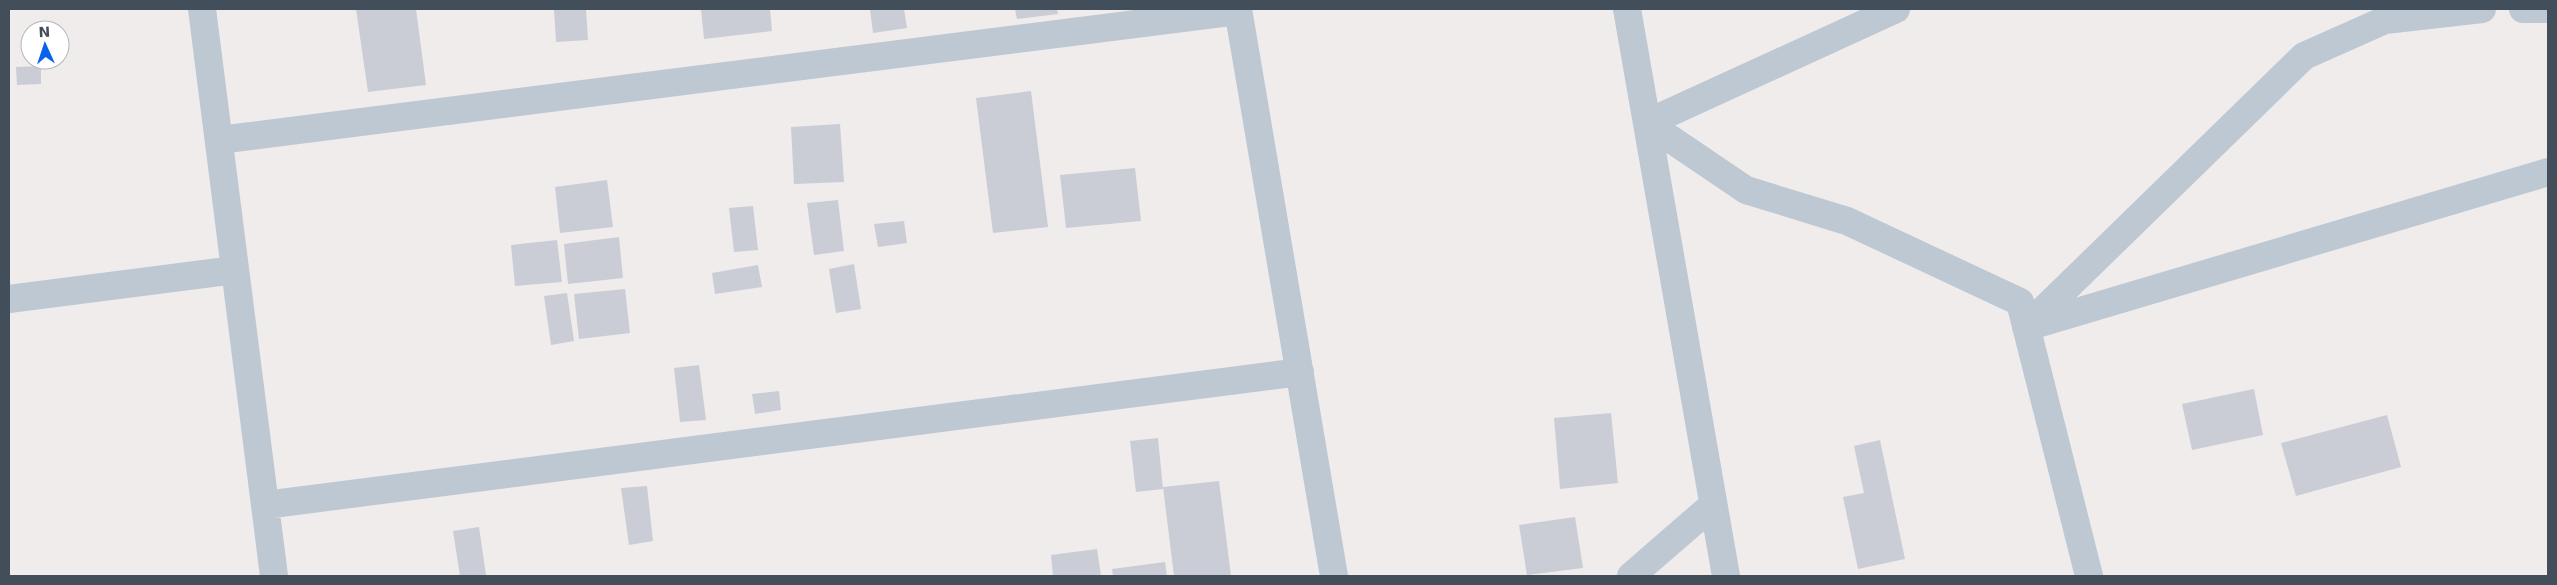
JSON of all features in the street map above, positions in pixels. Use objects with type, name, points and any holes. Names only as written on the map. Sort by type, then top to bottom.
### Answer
[{"type":"street","points":[[202,9],[274,576]]},
{"type":"street","points":[[1627,9],[1726,576]]},
{"type":"street","points":[[1647,123],[1896,9]]},
{"type":"street","points":[[2026,327],[2304,56],[2386,20],[2482,9]]},
{"type":"street","points":[[2523,9],[2548,9]]},
{"type":"street","points":[[219,140],[1238,10],[1334,576]]},
{"type":"street","points":[[1647,123],[1746,190],[1847,221],[2020,302],[2090,576]]},
{"type":"street","points":[[2026,327],[2548,172]]},
{"type":"street","points":[[9,299],[235,270]]},
{"type":"street","points":[[265,505],[1300,372]]},
{"type":"street","points":[[1631,576],[1714,505]]},
{"type":"building","points":[[356,9],[416,9],[426,85],[368,92]]},
{"type":"building","points":[[554,9],[586,9],[588,40],[556,42]]},
{"type":"building","points":[[701,9],[770,9],[772,31],[704,39]]},
{"type":"building","points":[[870,9],[904,9],[907,28],[873,33]]},
{"type":"building","points":[[1015,9],[1057,9],[1058,14],[1017,19]]},
{"type":"building","points":[[16,67],[20,67],[20,70],[41,70],[41,84],[17,85]]},
{"type":"building","points":[[1031,91],[1048,227],[993,233],[976,98]]},
{"type":"building","points":[[840,124],[844,182],[794,184],[791,127]]},
{"type":"building","points":[[1135,168],[1141,221],[1066,228],[1060,175]]},
{"type":"building","points":[[607,180],[613,227],[560,233],[555,187]]},
{"type":"building","points":[[838,200],[844,251],[814,255],[807,203]]},
{"type":"building","points":[[753,206],[758,250],[734,252],[729,208]]},
{"type":"building","points":[[904,221],[907,243],[878,247],[874,224]]},
{"type":"building","points":[[619,237],[623,278],[568,284],[564,244]]},
{"type":"building","points":[[557,240],[562,282],[515,286],[511,245]]},
{"type":"building","points":[[854,264],[861,309],[836,313],[829,269]]},
{"type":"building","points":[[758,265],[762,287],[715,294],[712,273]]},
{"type":"building","points":[[625,289],[630,333],[579,339],[574,294]]},
{"type":"building","points":[[567,293],[574,341],[551,345],[544,296]]},
{"type":"building","points":[[699,365],[706,420],[680,422],[674,368]]},
{"type":"building","points":[[2254,389],[2263,435],[2192,450],[2182,404]]},
{"type":"building","points":[[779,391],[781,410],[755,414],[752,394]]},
{"type":"building","points":[[1611,413],[1618,483],[1560,489],[1554,418]]},
{"type":"building","points":[[2387,415],[2401,467],[2296,496],[2281,443]]},
{"type":"building","points":[[1158,438],[1163,489],[1136,492],[1130,441]]},
{"type":"building","points":[[1880,440],[1905,559],[1858,569],[1843,497],[1864,493],[1854,446]]},
{"type":"building","points":[[1219,481],[1231,576],[1174,576],[1163,487]]},
{"type":"building","points":[[647,486],[653,541],[629,545],[621,488]]},
{"type":"building","points":[[1575,517],[1583,568],[1527,575],[1519,525]]},
{"type":"building","points":[[479,527],[486,575],[460,576],[453,531]]},
{"type":"building","points":[[1097,549],[1101,576],[1053,576],[1051,555]]},
{"type":"building","points":[[1165,562],[1167,576],[1113,576],[1112,569]]}]
